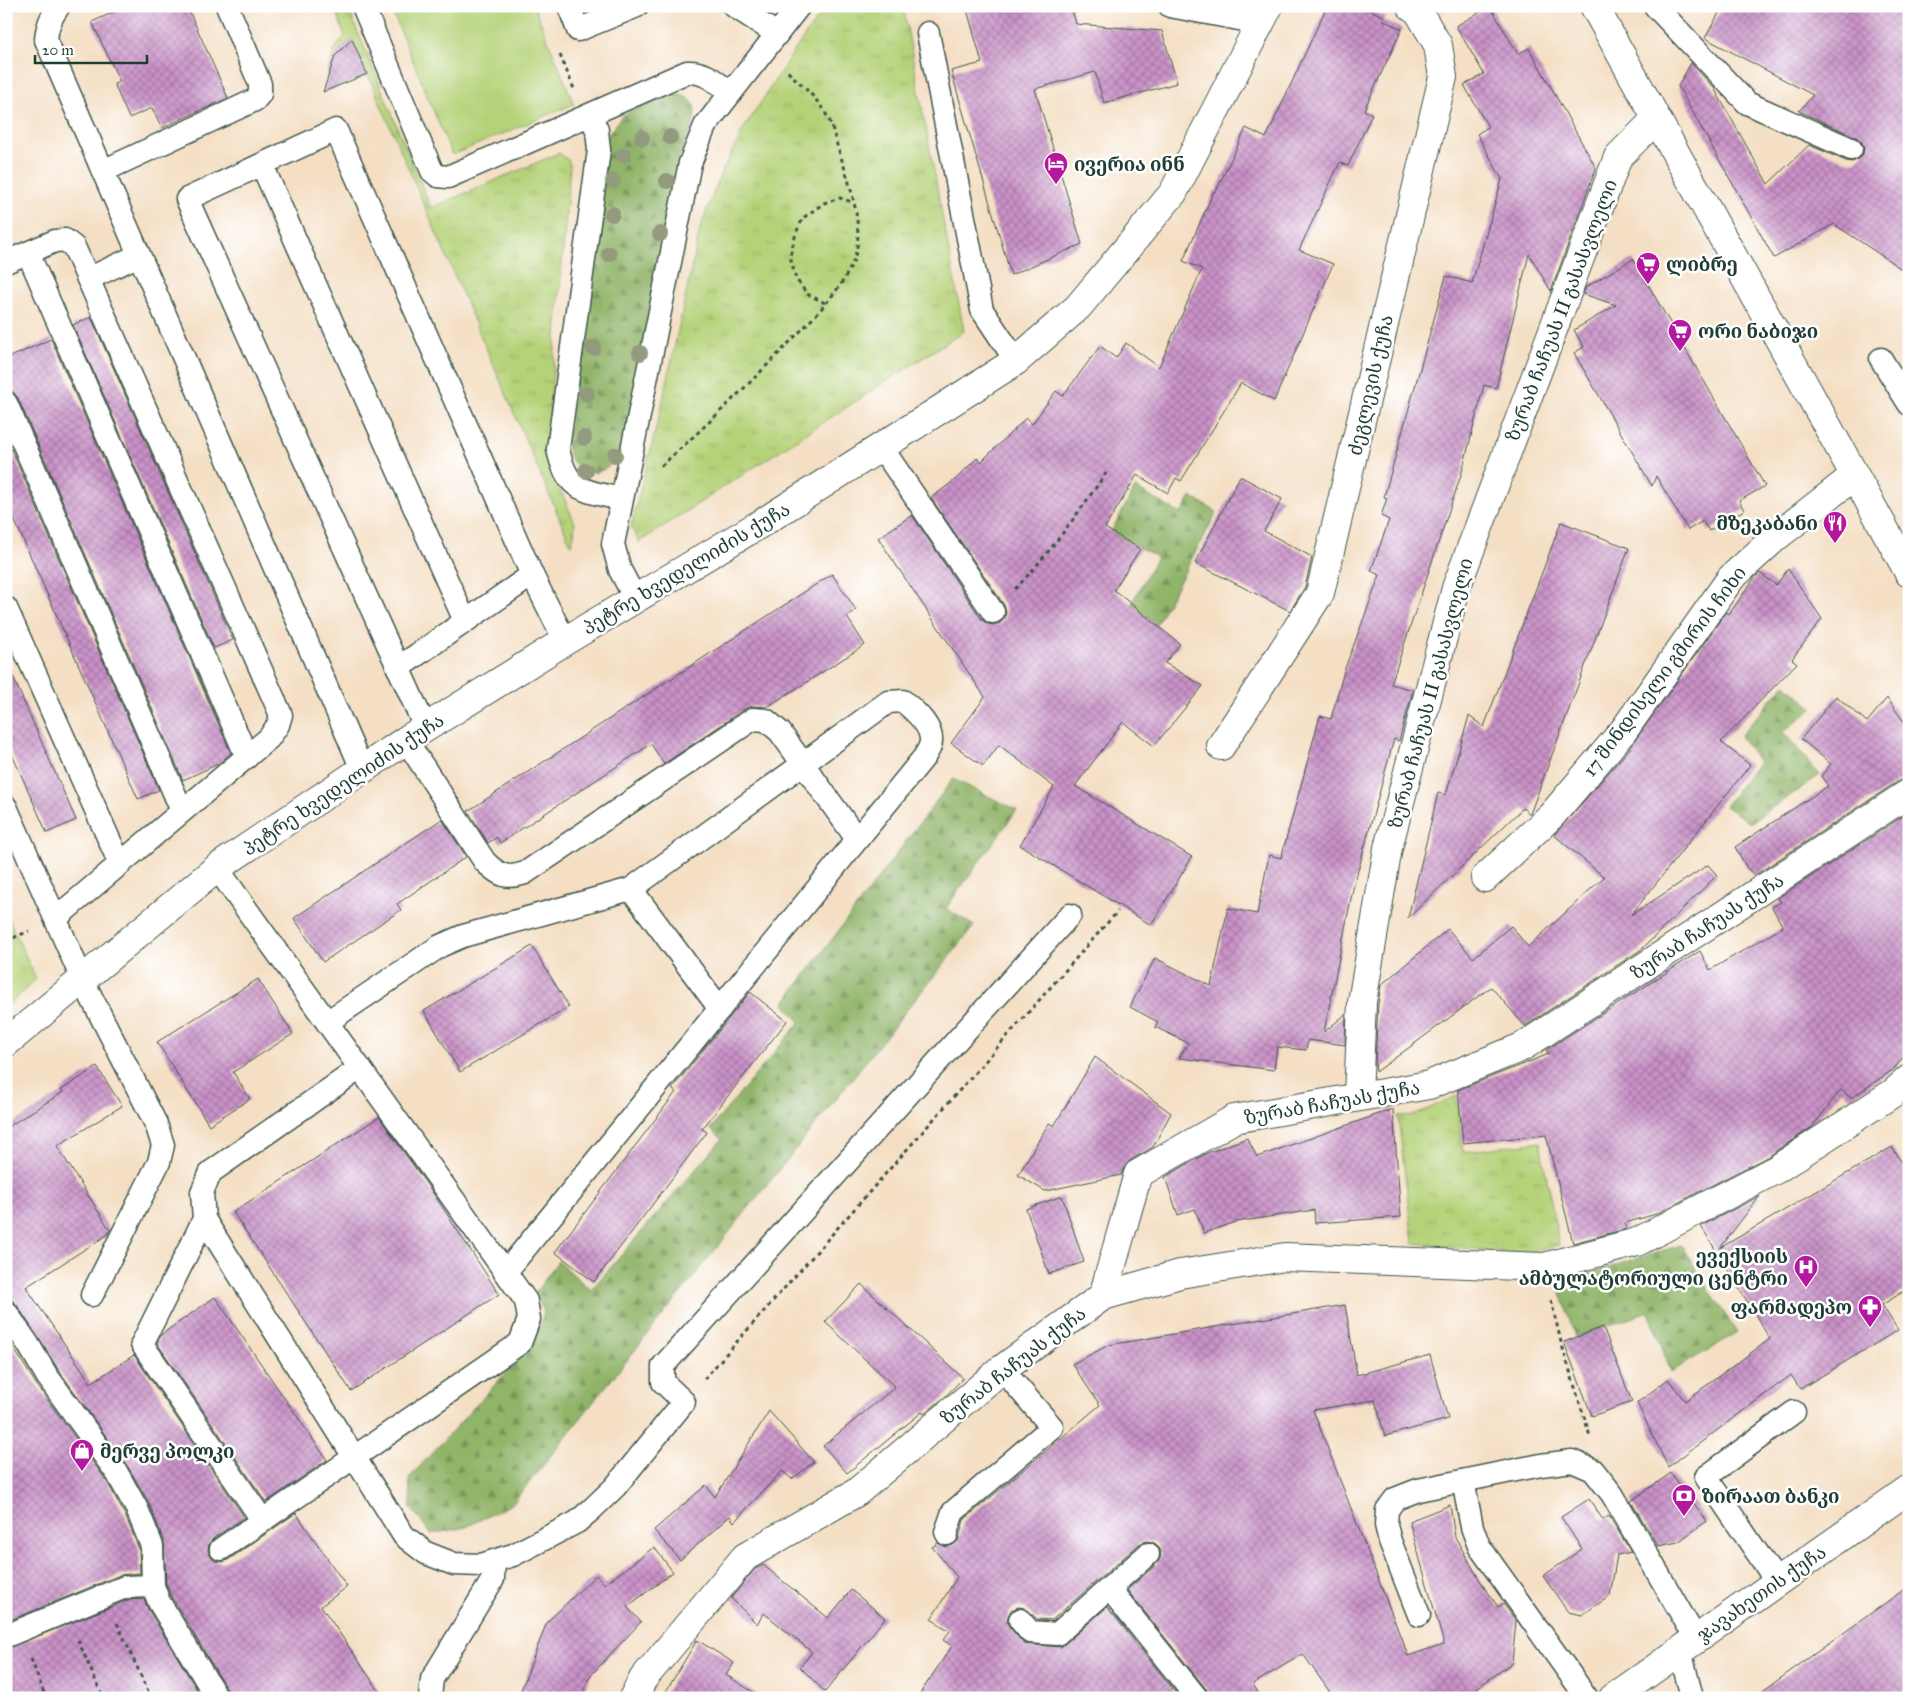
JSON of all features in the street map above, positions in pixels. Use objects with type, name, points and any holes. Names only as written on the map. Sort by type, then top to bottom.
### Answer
[{"type":"street","name":"ძეგლევის ქუჩა","points":[[1221,746],[1320,593],[1443,77],[1438,44],[1418,11],[1411,6]]},
{"type":"street","points":[[1594,6],[1909,573]]},
{"type":"street","name":"პეტრე ხვედელიძის ქუჩა","points":[[6,1043],[217,868],[415,733],[565,640],[636,600],[882,448],[1016,361],[1078,307],[1172,193],[1264,15]]},
{"type":"street","name":"ზურაბ ჩაჩუას II გასასვლელი","points":[[1358,1096],[1362,1002],[1388,848],[1456,588],[1618,156],[1656,119]]},
{"type":"street","name":"17 შინდისელი გმირის ჩიხი","points":[[1485,878],[1552,815],[1624,730],[1731,578],[1776,537],[1854,476]]},
{"type":"street","name":"ზურაბ ჩაჩუას ქუჩა","points":[[633,1698],[643,1679],[745,1557],[857,1492],[1002,1369],[1103,1296],[1138,1174],[1234,1119],[1358,1096],[1429,1086],[1522,1047],[1909,793]]},
{"type":"street","points":[[1103,1296],[1180,1274],[1285,1256],[1544,1267],[1638,1242],[1777,1170],[1893,1092],[1909,1078]]},
{"type":"street","name":"ჯავახეთის ქუჩა","points":[[1613,1698],[1909,1489]]},
{"type":"lane","points":[[59,6],[52,15],[47,28],[46,40],[362,769]]},
{"type":"lane","points":[[102,171],[255,100],[260,94],[260,84],[227,6]]},
{"type":"lane","points":[[363,6],[432,171],[438,176],[448,177],[688,72],[706,74],[730,93]]},
{"type":"lane","points":[[568,6],[578,30],[637,6]]},
{"type":"lane","points":[[734,6],[771,42]]},
{"type":"lane","points":[[636,600],[620,570],[613,544],[622,491],[690,163],[705,126],[799,6]]},
{"type":"lane","points":[[1170,6],[1264,15]]},
{"type":"lane","points":[[1655,6],[1748,103],[1851,149]]},
{"type":"lane","points":[[928,34],[982,310],[1016,361]]},
{"type":"lane","points":[[588,116],[597,130],[600,150],[558,449],[562,464],[572,483],[582,490],[622,491]]},
{"type":"lane","points":[[565,640],[532,575],[336,130],[187,199],[398,668],[415,733],[485,862],[496,873],[511,877],[525,873],[754,719],[766,720],[780,732],[857,839]]},
{"type":"lane","points":[[262,165],[465,621]]},
{"type":"lane","points":[[6,262],[55,241],[65,240],[74,248],[281,715],[278,725],[269,738],[56,918]]},
{"type":"lane","points":[[28,252],[247,757]]},
{"type":"lane","points":[[88,279],[139,255]]},
{"type":"lane","points":[[1881,359],[1909,404]]},
{"type":"lane","points":[[6,403],[182,811]]},
{"type":"lane","points":[[882,448],[993,612]]},
{"type":"lane","points":[[398,668],[532,575]]},
{"type":"lane","points":[[6,608],[120,864]]},
{"type":"lane","points":[[327,1022],[451,940],[631,889],[888,702],[903,701],[913,710],[930,732],[931,745],[925,756],[505,1273]]},
{"type":"lane","points":[[6,807],[83,981],[156,1124],[163,1145],[159,1162],[92,1295]]},
{"type":"lane","points":[[217,868],[526,1301],[529,1319],[520,1343],[221,1549]]},
{"type":"lane","points":[[631,889],[720,1009]]},
{"type":"lane","points":[[360,1068],[211,1172],[202,1192],[204,1219],[404,1536],[426,1553],[454,1564],[481,1565],[513,1555],[577,1522],[615,1487],[684,1402],[663,1382],[663,1366],[1070,915]]},
{"type":"lane","points":[[204,1219],[142,1344],[262,1521]]},
{"type":"lane","points":[[6,1312],[47,1376],[117,1473],[137,1508],[152,1546],[153,1586],[159,1602],[217,1698]]},
{"type":"lane","points":[[948,1534],[946,1532],[953,1512],[1052,1427],[1002,1369]]},
{"type":"lane","points":[[1777,1582],[1706,1477],[1794,1412]]},
{"type":"lane","points":[[1419,1615],[1386,1525],[1387,1510],[1395,1499],[1418,1490],[1541,1465],[1572,1461],[1593,1470],[1612,1494],[1688,1645],[1692,1698]]},
{"type":"lane","points":[[1463,1481],[1472,1527],[1478,1546],[1587,1698]]},
{"type":"lane","points":[[1020,1620],[1030,1632],[1057,1634],[1148,1554]]},
{"type":"lane","points":[[430,1698],[432,1680],[493,1579],[494,1562]]},
{"type":"lane","points":[[13,1633],[125,1587],[153,1586]]},
{"type":"lane","points":[[1109,1588],[1197,1698]]},
{"type":"path","points":[[622,491],[656,470],[723,410],[812,319],[843,281],[854,259],[858,234],[853,202],[848,178],[828,117],[815,96],[771,42]]},
{"type":"path","points":[[559,52],[588,116]]},
{"type":"path","points":[[825,303],[807,294],[796,279],[790,256],[796,233],[803,218],[824,203],[840,198],[853,202]]},
{"type":"path","points":[[993,612],[1034,569],[1069,527],[1108,470]]},
{"type":"path","points":[[684,1402],[1118,912]]},
{"type":"path","points":[[1544,1267],[1561,1342],[1597,1457],[1593,1470]]},
{"type":"path","points":[[105,1595],[151,1698]]},
{"type":"path","points":[[66,1611],[103,1698]]},
{"type":"path","points":[[13,1633],[46,1698]]},
{"type":"green space","points":[[334,6],[347,6],[431,208],[559,153],[568,160],[570,166],[546,457],[575,523],[571,545],[368,75],[327,91],[330,61],[345,36]]},
{"type":"green space","points":[[390,6],[534,6],[574,104],[452,155]]},
{"type":"green space","points":[[827,6],[903,6],[964,331],[639,542],[631,527],[663,400],[700,229],[719,178],[743,130],[798,45]]},
{"type":"green space","points":[[671,94],[684,96],[691,101],[695,108],[695,116],[680,154],[626,439],[612,463],[596,473],[576,465],[570,458],[567,446],[608,135],[621,117],[647,102]]},
{"type":"green space","points":[[1135,488],[1181,514],[1191,497],[1217,512],[1156,625],[1128,610],[1157,557],[1111,532]]},
{"type":"green space","points":[[1785,684],[1813,708],[1783,732],[1820,775],[1750,823],[1725,806],[1759,762],[1740,736]]},
{"type":"green space","points":[[953,779],[1017,810],[946,908],[974,926],[512,1504],[466,1527],[431,1534],[411,1508],[409,1478],[534,1342],[544,1312],[535,1293],[558,1261],[591,1290],[722,1139],[710,1129],[800,1022],[784,1003]]},
{"type":"green space","points":[[6,913],[36,979],[6,1008]]},
{"type":"green space","points":[[1456,1096],[1463,1152],[1540,1142],[1559,1245],[1524,1254],[1413,1243],[1398,1116],[1415,1115]]},
{"type":"green space","points":[[1681,1245],[1737,1333],[1671,1372],[1649,1312],[1575,1337],[1558,1283]]},
{"type":"building","points":[[127,6],[187,6],[228,98],[162,128],[152,108],[129,118],[114,84],[120,82],[92,22]]},
{"type":"building","points":[[966,6],[1071,6],[1076,24],[1162,31],[1177,83],[1104,103],[1095,72],[1035,89],[1082,244],[1011,275],[951,71],[982,63]]},
{"type":"building","points":[[1327,6],[1361,6],[1385,17],[1383,20],[1402,29],[1364,110],[1372,114],[1348,166],[1340,162],[1299,250],[1333,264],[1274,401],[1241,383],[1181,481],[1176,478],[1168,493],[1137,475],[1105,528],[1140,549],[1114,590],[1180,644],[1165,663],[1203,686],[1154,746],[1123,722],[1075,786],[1192,857],[1151,925],[1020,845],[1054,787],[999,745],[983,766],[951,743],[985,697],[878,538],[912,515],[982,620],[993,625],[1000,623],[1005,618],[1004,605],[931,498],[955,480],[977,458],[981,462],[1026,418],[1032,424],[1056,391],[1063,396],[1100,346],[1116,358],[1126,343],[1159,367],[1202,269],[1183,261],[1214,191],[1216,191],[1246,128],[1266,138]]},
{"type":"building","points":[[1490,6],[1518,54],[1529,48],[1596,168],[1551,291],[1529,254],[1496,388],[1484,385],[1462,472],[1391,684],[1413,690],[1399,741],[1394,739],[1353,889],[1324,1032],[1346,1014],[1345,1045],[1308,1040],[1306,1050],[1277,1047],[1274,1070],[1179,1058],[1188,1043],[1155,1027],[1158,1022],[1130,1007],[1155,958],[1211,986],[1228,908],[1257,914],[1269,855],[1281,858],[1320,716],[1331,719],[1344,671],[1380,575],[1371,571],[1389,520],[1381,516],[1387,498],[1384,497],[1446,276],[1472,283],[1502,179],[1477,134],[1488,127],[1464,85],[1484,74],[1456,26]]},
{"type":"building","points":[[1723,6],[1909,6],[1909,274],[1834,224],[1774,258],[1678,86],[1691,63],[1714,88],[1768,184],[1809,145],[1852,162],[1859,159],[1863,154],[1864,147],[1856,137],[1799,111],[1813,95],[1705,38]]},
{"type":"building","points":[[352,39],[367,74],[323,92],[335,56]]},
{"type":"building","points":[[1633,259],[1765,486],[1739,501],[1744,510],[1709,531],[1703,521],[1688,530],[1656,476],[1652,486],[1574,353],[1584,347],[1574,330],[1616,305],[1583,294],[1586,287]]},
{"type":"building","points":[[91,317],[233,640],[214,648],[73,325]]},
{"type":"building","points":[[51,339],[231,753],[218,764],[183,780],[18,398],[13,392],[6,390],[6,359]]},
{"type":"building","points":[[6,437],[159,790],[138,799],[6,501]]},
{"type":"building","points":[[1240,476],[1282,499],[1264,531],[1312,557],[1305,587],[1290,611],[1195,563]]},
{"type":"building","points":[[1561,522],[1629,548],[1530,814],[1523,808],[1408,918],[1438,793],[1446,795],[1469,716],[1484,727]]},
{"type":"building","points":[[1788,569],[1822,619],[1792,659],[1797,663],[1721,742],[1750,765],[1631,915],[1708,865],[1717,875],[1642,949],[1525,1026],[1491,987],[1376,1072],[1378,1004],[1381,985],[1448,929],[1473,958],[1511,926],[1528,947],[1604,877],[1554,835],[1632,746],[1726,612],[1729,614],[1756,576],[1760,573],[1776,585]]},
{"type":"building","points":[[832,574],[856,610],[847,617],[865,645],[767,707],[754,706],[746,708],[664,764],[651,744],[500,843],[497,837],[488,843],[468,811]]},
{"type":"building","points":[[6,661],[76,820],[47,833],[6,741]]},
{"type":"building","points":[[1836,696],[1867,722],[1887,698],[1909,729],[1909,777],[1900,780],[1755,875],[1747,868],[1735,847],[1828,786],[1821,776],[1831,764],[1801,739]]},
{"type":"building","points":[[1909,812],[1909,1050],[1894,1069],[1851,1098],[1841,1090],[1812,1127],[1769,1156],[1656,1214],[1625,1223],[1626,1229],[1573,1243],[1546,1135],[1463,1143],[1458,1090],[1549,1054],[1546,1050],[1700,951],[1710,970],[1783,927],[1772,907],[1781,902],[1778,898]]},
{"type":"building","points":[[442,819],[466,857],[397,904],[401,910],[323,962],[294,918]]},
{"type":"building","points":[[532,946],[569,1007],[460,1072],[424,1011]]},
{"type":"building","points":[[258,979],[293,1034],[233,1072],[250,1099],[209,1125],[157,1042]]},
{"type":"building","points":[[750,992],[787,1021],[702,1129],[707,1132],[594,1282],[555,1252],[676,1092],[672,1089]]},
{"type":"building","points":[[1095,1057],[1171,1113],[1153,1147],[1130,1161],[1123,1169],[1121,1175],[1045,1191],[1018,1175],[1049,1123],[1054,1126]]},
{"type":"building","points":[[97,1067],[122,1106],[57,1146],[110,1230],[107,1235],[26,1287],[91,1383],[134,1355],[244,1517],[209,1543],[208,1551],[215,1561],[222,1562],[228,1560],[296,1513],[347,1587],[321,1606],[384,1698],[230,1698],[228,1691],[171,1596],[166,1583],[164,1541],[149,1503],[128,1467],[58,1369],[17,1305],[12,1300],[6,1299],[6,1128],[63,1092],[61,1090]]},
{"type":"building","points":[[1393,1109],[1401,1217],[1315,1223],[1314,1210],[1236,1222],[1204,1233],[1195,1209],[1178,1215],[1165,1177],[1207,1153],[1247,1138],[1257,1157]]},
{"type":"building","points":[[379,1117],[437,1199],[499,1294],[351,1391],[233,1212]]},
{"type":"building","points":[[1892,1147],[1909,1174],[1909,1288],[1882,1305],[1898,1330],[1800,1389],[1791,1375],[1668,1467],[1637,1403],[1668,1379],[1685,1401],[1770,1339],[1701,1226],[1760,1196],[1720,1248]]},
{"type":"building","points":[[1062,1196],[1084,1262],[1049,1274],[1026,1209]]},
{"type":"building","points":[[861,1284],[963,1378],[945,1397],[924,1414],[922,1412],[847,1473],[823,1446],[895,1387],[825,1322]]},
{"type":"building","points":[[215,1297],[327,1460],[266,1502],[157,1343],[162,1334]]},
{"type":"building","points":[[1345,1305],[1357,1375],[1430,1355],[1448,1419],[1385,1436],[1375,1400],[1313,1410],[1408,1656],[1444,1644],[1409,1521],[1450,1505],[1455,1537],[1479,1579],[1498,1607],[1503,1603],[1516,1621],[1512,1663],[1463,1698],[1334,1698],[1303,1654],[1253,1684],[1261,1698],[1210,1698],[1207,1690],[1127,1590],[1157,1564],[1160,1559],[1161,1552],[1158,1546],[1153,1542],[1146,1541],[1139,1544],[1052,1620],[1037,1619],[1025,1608],[1018,1607],[1011,1610],[1007,1623],[1024,1644],[1061,1647],[1107,1607],[1180,1698],[917,1698],[952,1646],[943,1640],[950,1631],[931,1619],[957,1577],[932,1547],[938,1543],[946,1547],[958,1541],[964,1520],[1100,1405],[1072,1364],[1109,1345]]},
{"type":"building","points":[[1603,1327],[1632,1402],[1592,1416],[1564,1342]]},
{"type":"building","points":[[6,1336],[36,1384],[106,1480],[125,1515],[139,1549],[140,1573],[120,1575],[6,1622]]},
{"type":"building","points":[[769,1411],[814,1462],[792,1479],[782,1471],[734,1522],[730,1516],[680,1560],[654,1530],[706,1485],[715,1497]]},
{"type":"building","points":[[1671,1473],[1707,1521],[1678,1542],[1658,1546],[1631,1501]]},
{"type":"building","points":[[1589,1499],[1603,1520],[1609,1516],[1631,1552],[1617,1555],[1610,1596],[1582,1615],[1568,1612],[1543,1576],[1582,1549],[1561,1517]]},
{"type":"building","points":[[654,1547],[673,1572],[627,1607],[641,1622],[590,1676],[581,1698],[518,1698],[547,1622],[596,1575],[605,1584]]},
{"type":"building","points":[[763,1565],[828,1618],[851,1590],[885,1618],[825,1692],[800,1667],[812,1652],[764,1613],[757,1624],[731,1598],[755,1569]]},
{"type":"building","points":[[1909,1586],[1909,1698],[1753,1698]]},
{"type":"building","points":[[144,1599],[148,1609],[202,1698],[6,1698],[6,1649],[128,1600]]},
{"type":"building","points":[[697,1640],[734,1663],[726,1675],[763,1698],[662,1698]]},
{"type":"place","name":"ივერია ინნ","points":[[1056,185]]},
{"type":"place","name":"ლიბრე","points":[[1648,285]]},
{"type":"place","name":"ორი ნაბიჯი","points":[[1680,352]]},
{"type":"place","name":"მზეკაბანი","points":[[1835,544]]},
{"type":"place","name":"ევექსიის ამბულატორიული ცენტრი","points":[[1806,1288]]},
{"type":"place","name":"ფარმადეპო","points":[[1870,1328]]},
{"type":"place","name":"მერვე პოლკი","points":[[82,1472]]},
{"type":"place","name":"ზირაათ ბანკი","points":[[1684,1517]]}]
